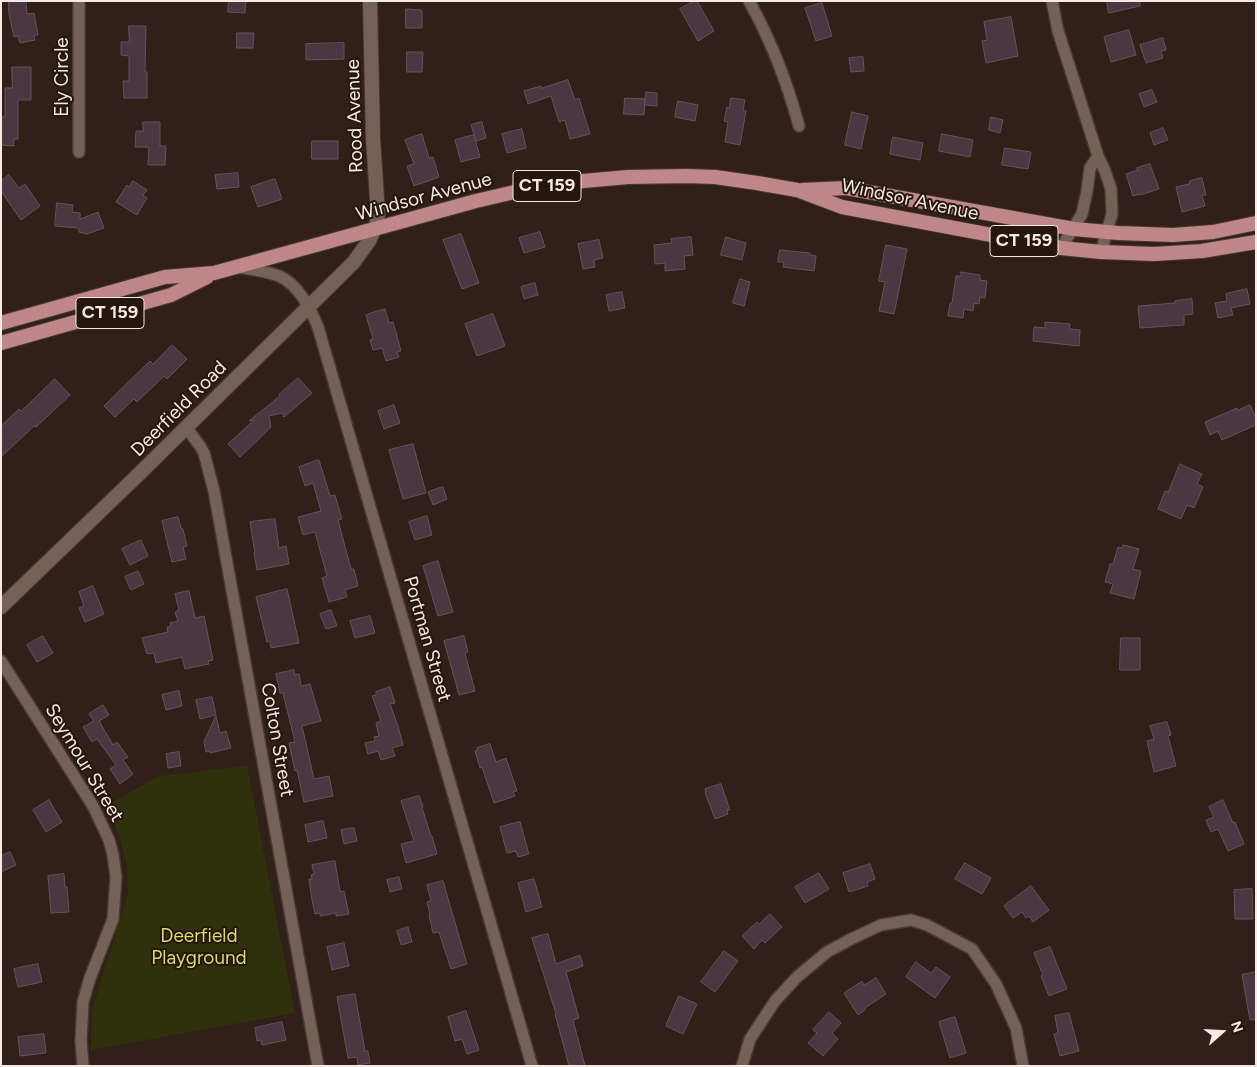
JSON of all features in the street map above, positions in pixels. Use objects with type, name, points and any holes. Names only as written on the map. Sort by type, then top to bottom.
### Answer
[{"type":"main road","name":"Windsor Avenue","points":[[1,322],[165,277],[214,273],[476,201],[523,190],[561,183],[644,176],[687,176],[739,180],[797,190],[842,207],[1061,248],[1154,254],[1202,251],[1256,242]]},
{"type":"main road","name":"Windsor Avenue","points":[[797,190],[846,188],[1074,229],[1107,232],[1173,236],[1212,232],[1256,223]]},
{"type":"main road","name":"Windsor Avenue","points":[[1,342],[171,296],[214,273]]},
{"type":"street","name":"Ely Circle","points":[[79,152],[80,1]]},
{"type":"street","name":"Rood Avenue","points":[[370,1],[373,128],[378,205],[374,230]]},
{"type":"street","points":[[749,1],[778,62],[799,126]]},
{"type":"street","points":[[1052,1],[1058,31],[1098,156],[1111,189],[1112,214],[1101,252]]},
{"type":"street","points":[[1061,248],[1082,214],[1090,168],[1098,156]]},
{"type":"street","name":"Deerfield Road","points":[[1,608],[358,257],[374,230]]},
{"type":"street","name":"Portman Street","points":[[236,267],[273,274],[285,279],[299,292],[309,306],[318,327],[532,1066]]},
{"type":"street","name":"Colton Street","points":[[186,428],[204,454],[214,491],[318,1066]]},
{"type":"street","name":"Seymour Street","points":[[1,661],[93,806],[109,840],[113,855],[116,877],[113,919],[90,978],[83,1002],[81,1041],[83,1066]]},
{"type":"street","points":[[742,1066],[750,1039],[775,1001],[796,976],[827,952],[851,939],[881,925],[911,920],[927,925],[972,949],[996,984],[1016,1028],[1023,1066]]},
{"type":"green space","name":"Deerfield Playground","points":[[247,766],[295,1013],[91,1050],[92,1009],[128,894],[127,866],[120,838],[106,806],[159,776]]},
{"type":"building","points":[[9,1],[26,1],[27,14],[34,13],[38,35],[34,35],[35,40],[20,43],[18,36],[14,37],[9,14]]},
{"type":"building","points":[[229,1],[246,1],[245,13],[228,12]]},
{"type":"building","points":[[697,1],[714,31],[698,41],[680,9]]},
{"type":"building","points":[[1107,1],[1140,1],[1140,6],[1109,13]]},
{"type":"building","points":[[822,3],[832,36],[816,41],[805,8]]},
{"type":"building","points":[[406,9],[422,10],[422,28],[406,28]]},
{"type":"building","points":[[1011,17],[1018,56],[986,63],[982,41],[987,40],[984,22]]},
{"type":"building","points":[[129,26],[146,26],[145,72],[147,72],[147,98],[124,98],[123,81],[129,81],[129,56],[121,55],[121,42],[129,42]]},
{"type":"building","points":[[1129,30],[1136,55],[1111,62],[1104,37]]},
{"type":"building","points":[[237,33],[254,33],[253,48],[237,48]]},
{"type":"building","points":[[1163,38],[1166,50],[1161,51],[1163,58],[1146,63],[1140,45]]},
{"type":"building","points":[[344,43],[344,59],[306,60],[306,44]]},
{"type":"building","points":[[407,52],[423,52],[422,72],[407,72]]},
{"type":"building","points":[[863,57],[864,71],[851,72],[849,58]]},
{"type":"building","points":[[12,67],[31,67],[31,100],[18,100],[18,139],[14,139],[14,146],[1,145],[1,117],[5,117],[5,88],[12,88]]},
{"type":"building","points":[[568,80],[575,100],[579,98],[590,134],[570,139],[565,120],[559,122],[551,96],[528,104],[524,91]]},
{"type":"building","points":[[1152,90],[1157,102],[1144,107],[1139,94]]},
{"type":"building","points":[[646,92],[657,93],[657,106],[645,105]]},
{"type":"building","points":[[625,98],[645,99],[644,115],[624,114]]},
{"type":"building","points":[[731,98],[745,100],[743,111],[746,111],[740,145],[725,142],[728,122],[724,121]]},
{"type":"building","points":[[678,101],[698,105],[695,121],[675,117]]},
{"type":"building","points":[[852,112],[868,116],[861,149],[845,145]]},
{"type":"building","points":[[991,117],[1003,120],[1000,133],[989,130]]},
{"type":"building","points":[[143,122],[160,122],[160,146],[166,146],[165,165],[148,165],[149,147],[135,147],[136,131],[143,131]]},
{"type":"building","points":[[482,122],[486,138],[476,141],[471,125]]},
{"type":"building","points":[[1163,128],[1168,140],[1154,145],[1150,133]]},
{"type":"building","points":[[522,129],[526,148],[507,153],[502,134]]},
{"type":"building","points":[[422,134],[429,158],[433,157],[439,177],[414,186],[407,166],[414,164],[405,140]]},
{"type":"building","points":[[942,134],[973,140],[970,157],[939,151]]},
{"type":"building","points":[[474,135],[480,157],[461,162],[455,140]]},
{"type":"building","points":[[893,137],[923,143],[920,160],[890,154]]},
{"type":"building","points":[[312,141],[338,141],[338,159],[312,159]]},
{"type":"building","points":[[1005,148],[1031,152],[1028,169],[1002,165]]},
{"type":"building","points":[[1150,164],[1159,189],[1133,196],[1126,174]]},
{"type":"building","points":[[238,173],[239,187],[217,189],[215,175]]},
{"type":"building","points":[[9,175],[19,188],[25,184],[40,206],[21,220],[1,191],[1,181]]},
{"type":"building","points":[[1202,178],[1206,195],[1202,195],[1205,206],[1182,212],[1176,187]]},
{"type":"building","points":[[275,179],[282,199],[258,207],[251,187]]},
{"type":"building","points":[[133,181],[147,190],[143,195],[147,198],[137,215],[116,202],[127,185],[129,187]]},
{"type":"building","points":[[57,203],[73,205],[72,212],[80,213],[80,219],[98,212],[104,228],[87,234],[79,232],[79,228],[55,226]]},
{"type":"building","points":[[540,232],[545,247],[524,253],[519,238]]},
{"type":"building","points":[[461,234],[479,283],[462,289],[443,240]]},
{"type":"building","points":[[691,237],[693,255],[684,256],[685,269],[665,271],[665,263],[655,264],[654,245],[672,243],[671,239]]},
{"type":"building","points":[[726,237],[746,243],[742,260],[721,255]]},
{"type":"building","points":[[599,240],[603,258],[594,260],[595,267],[583,269],[578,244]]},
{"type":"building","points":[[886,245],[907,249],[894,314],[879,311],[885,282],[879,281]]},
{"type":"building","points":[[780,250],[810,253],[810,255],[816,256],[814,271],[783,267],[784,262],[778,262]]},
{"type":"building","points":[[961,272],[980,275],[980,280],[987,281],[985,298],[980,297],[979,304],[974,303],[973,311],[964,309],[963,318],[948,316],[956,276],[961,276]]},
{"type":"building","points":[[740,279],[750,282],[744,306],[733,303]]},
{"type":"building","points":[[535,283],[538,295],[524,299],[521,287]]},
{"type":"building","points":[[1247,289],[1250,304],[1231,308],[1233,315],[1218,318],[1215,303],[1227,301],[1226,294]]},
{"type":"building","points":[[622,292],[625,308],[609,311],[606,295]]},
{"type":"building","points":[[1192,299],[1193,314],[1184,315],[1184,325],[1140,328],[1138,306],[1175,303],[1175,301]]},
{"type":"building","points":[[385,309],[389,323],[393,322],[401,351],[397,352],[399,357],[386,361],[382,348],[373,350],[370,340],[373,339],[366,315]]},
{"type":"building","points":[[493,314],[505,346],[477,356],[465,324]]},
{"type":"building","points":[[1045,322],[1070,324],[1069,329],[1080,330],[1079,346],[1033,341],[1034,327],[1045,328]]},
{"type":"building","points":[[172,345],[187,359],[167,379],[164,376],[137,402],[134,399],[115,417],[104,406],[150,361],[153,364]]},
{"type":"building","points":[[298,378],[312,393],[284,417],[282,413],[269,416],[271,427],[240,457],[228,444],[254,420],[249,421],[280,396]]},
{"type":"building","points":[[55,379],[70,395],[1,457],[1,426],[19,409],[21,411]]},
{"type":"building","points":[[394,405],[400,423],[384,429],[378,411]]},
{"type":"building","points":[[1250,405],[1256,418],[1256,425],[1222,440],[1218,431],[1210,435],[1205,422],[1237,408],[1238,410]]},
{"type":"building","points":[[413,444],[426,493],[403,499],[389,450]]},
{"type":"building","points":[[319,460],[330,496],[335,495],[342,519],[338,520],[351,569],[354,569],[358,586],[345,590],[347,597],[329,602],[322,578],[327,576],[315,532],[303,535],[298,517],[321,511],[313,483],[305,486],[299,467]]},
{"type":"building","points":[[1180,464],[1202,474],[1197,484],[1203,487],[1194,508],[1187,505],[1181,519],[1158,509],[1165,491],[1168,492]]},
{"type":"building","points":[[443,487],[447,499],[433,505],[428,492]]},
{"type":"building","points":[[427,516],[432,535],[415,540],[409,522]]},
{"type":"building","points":[[178,517],[187,546],[183,547],[186,559],[172,562],[162,521]]},
{"type":"building","points":[[275,519],[279,548],[286,546],[289,564],[257,570],[250,522]]},
{"type":"building","points":[[141,540],[148,556],[130,565],[122,549]]},
{"type":"building","points":[[1123,545],[1139,549],[1133,569],[1141,571],[1134,599],[1110,593],[1113,584],[1105,582],[1110,564],[1113,564],[1118,547],[1122,548]]},
{"type":"building","points":[[438,561],[453,612],[438,616],[423,566]]},
{"type":"building","points":[[138,571],[144,584],[131,590],[125,577]]},
{"type":"building","points":[[93,586],[104,614],[85,622],[79,608],[84,606],[79,592]]},
{"type":"building","points":[[287,589],[299,643],[271,648],[270,641],[267,642],[256,597]]},
{"type":"building","points":[[189,591],[195,618],[204,616],[213,660],[208,661],[209,664],[185,669],[182,657],[156,663],[154,653],[147,654],[142,638],[168,632],[167,627],[171,626],[170,623],[178,621],[175,612],[179,610],[175,594]]},
{"type":"building","points":[[331,610],[337,626],[326,629],[320,614]]},
{"type":"building","points":[[370,616],[375,633],[355,638],[350,621]]},
{"type":"building","points":[[43,636],[53,653],[37,662],[27,645]]},
{"type":"building","points":[[464,636],[468,652],[465,653],[475,691],[459,695],[444,641]]},
{"type":"building","points":[[1121,638],[1140,638],[1140,670],[1120,670]]},
{"type":"building","points":[[294,670],[295,675],[299,674],[301,686],[310,684],[321,721],[302,726],[314,779],[329,776],[333,796],[304,802],[289,743],[295,742],[283,693],[280,693],[276,674]]},
{"type":"building","points":[[390,687],[395,703],[390,704],[403,745],[392,748],[395,756],[381,760],[378,751],[368,754],[365,743],[375,741],[374,737],[379,736],[376,723],[381,721],[372,696],[376,695],[376,692]]},
{"type":"building","points":[[179,691],[182,706],[166,710],[162,695]]},
{"type":"building","points":[[212,697],[216,715],[200,719],[196,700]]},
{"type":"building","points":[[103,705],[109,715],[99,721],[113,745],[117,742],[128,757],[123,760],[133,774],[120,784],[110,769],[116,765],[97,739],[92,742],[83,727],[94,721],[89,714]]},
{"type":"building","points":[[216,716],[220,733],[226,731],[231,748],[210,753],[210,751],[206,752],[204,742]]},
{"type":"building","points":[[1167,722],[1171,735],[1168,736],[1176,766],[1154,772],[1147,741],[1154,739],[1150,726]]},
{"type":"building","points":[[490,744],[496,762],[506,758],[517,791],[513,792],[515,796],[494,803],[475,751],[478,750],[477,748]]},
{"type":"building","points":[[179,752],[181,766],[168,768],[166,754]]},
{"type":"building","points":[[721,784],[730,810],[727,810],[728,814],[715,819],[705,789]]},
{"type":"building","points":[[419,796],[437,854],[406,863],[401,844],[414,841],[401,801]]},
{"type":"building","points":[[49,800],[62,822],[46,832],[33,810]]},
{"type":"building","points":[[1223,800],[1244,844],[1228,851],[1218,829],[1211,832],[1206,820],[1214,817],[1209,807]]},
{"type":"building","points":[[323,821],[327,838],[308,842],[305,825]]},
{"type":"building","points":[[520,822],[529,854],[518,857],[516,851],[507,853],[500,827]]},
{"type":"building","points":[[354,828],[357,841],[344,844],[341,830]]},
{"type":"building","points":[[10,852],[16,865],[1,872],[1,856]]},
{"type":"building","points":[[335,861],[340,892],[344,891],[349,914],[336,916],[336,913],[320,916],[320,913],[315,914],[312,900],[309,879],[312,879],[311,875],[314,874],[312,865]]},
{"type":"building","points":[[965,863],[991,878],[982,894],[955,879]]},
{"type":"building","points":[[870,864],[875,879],[867,882],[868,886],[849,892],[843,873]]},
{"type":"building","points":[[819,873],[829,889],[805,903],[795,887]]},
{"type":"building","points":[[64,874],[69,912],[51,913],[48,876]]},
{"type":"building","points":[[399,877],[402,889],[390,892],[387,880]]},
{"type":"building","points":[[534,879],[542,907],[526,912],[518,883]]},
{"type":"building","points":[[443,881],[467,964],[451,969],[439,932],[433,933],[427,902],[431,901],[427,885]]},
{"type":"building","points":[[1031,886],[1049,910],[1033,922],[1029,916],[1026,918],[1022,912],[1013,918],[1004,906]]},
{"type":"building","points":[[1252,889],[1253,919],[1235,919],[1234,890]]},
{"type":"building","points":[[770,914],[782,927],[765,943],[762,940],[754,949],[742,936],[757,922],[759,924]]},
{"type":"building","points":[[408,927],[412,942],[401,945],[397,931]]},
{"type":"building","points":[[548,934],[556,964],[580,955],[583,966],[566,972],[579,1018],[573,1020],[585,1066],[569,1066],[556,1014],[532,938]]},
{"type":"building","points":[[344,943],[349,966],[332,970],[327,947]]},
{"type":"building","points":[[1050,947],[1067,989],[1049,996],[1034,953]]},
{"type":"building","points":[[724,951],[738,961],[715,992],[701,982]]},
{"type":"building","points":[[916,962],[931,973],[936,967],[950,977],[935,998],[906,977]]},
{"type":"building","points":[[38,964],[42,982],[18,987],[14,969]]},
{"type":"building","points":[[1256,972],[1256,1019],[1250,1020],[1242,975]]},
{"type":"building","points":[[876,978],[886,994],[858,1015],[844,993],[862,981],[864,985]]},
{"type":"building","points":[[355,994],[365,1051],[368,1051],[370,1063],[358,1065],[357,1057],[348,1058],[337,997]]},
{"type":"building","points":[[679,996],[697,1004],[683,1034],[666,1026]]},
{"type":"building","points":[[466,1011],[479,1050],[467,1054],[462,1039],[455,1041],[448,1017]]},
{"type":"building","points":[[829,1012],[841,1023],[832,1033],[838,1039],[823,1056],[808,1043],[817,1033],[813,1030]]},
{"type":"building","points":[[1069,1013],[1079,1051],[1060,1056],[1054,1034],[1058,1033],[1055,1016]]},
{"type":"building","points":[[955,1017],[966,1053],[950,1058],[939,1022]]},
{"type":"building","points":[[282,1022],[286,1040],[262,1045],[261,1040],[257,1041],[255,1028]]},
{"type":"building","points":[[44,1034],[46,1053],[20,1056],[18,1037]]}]
